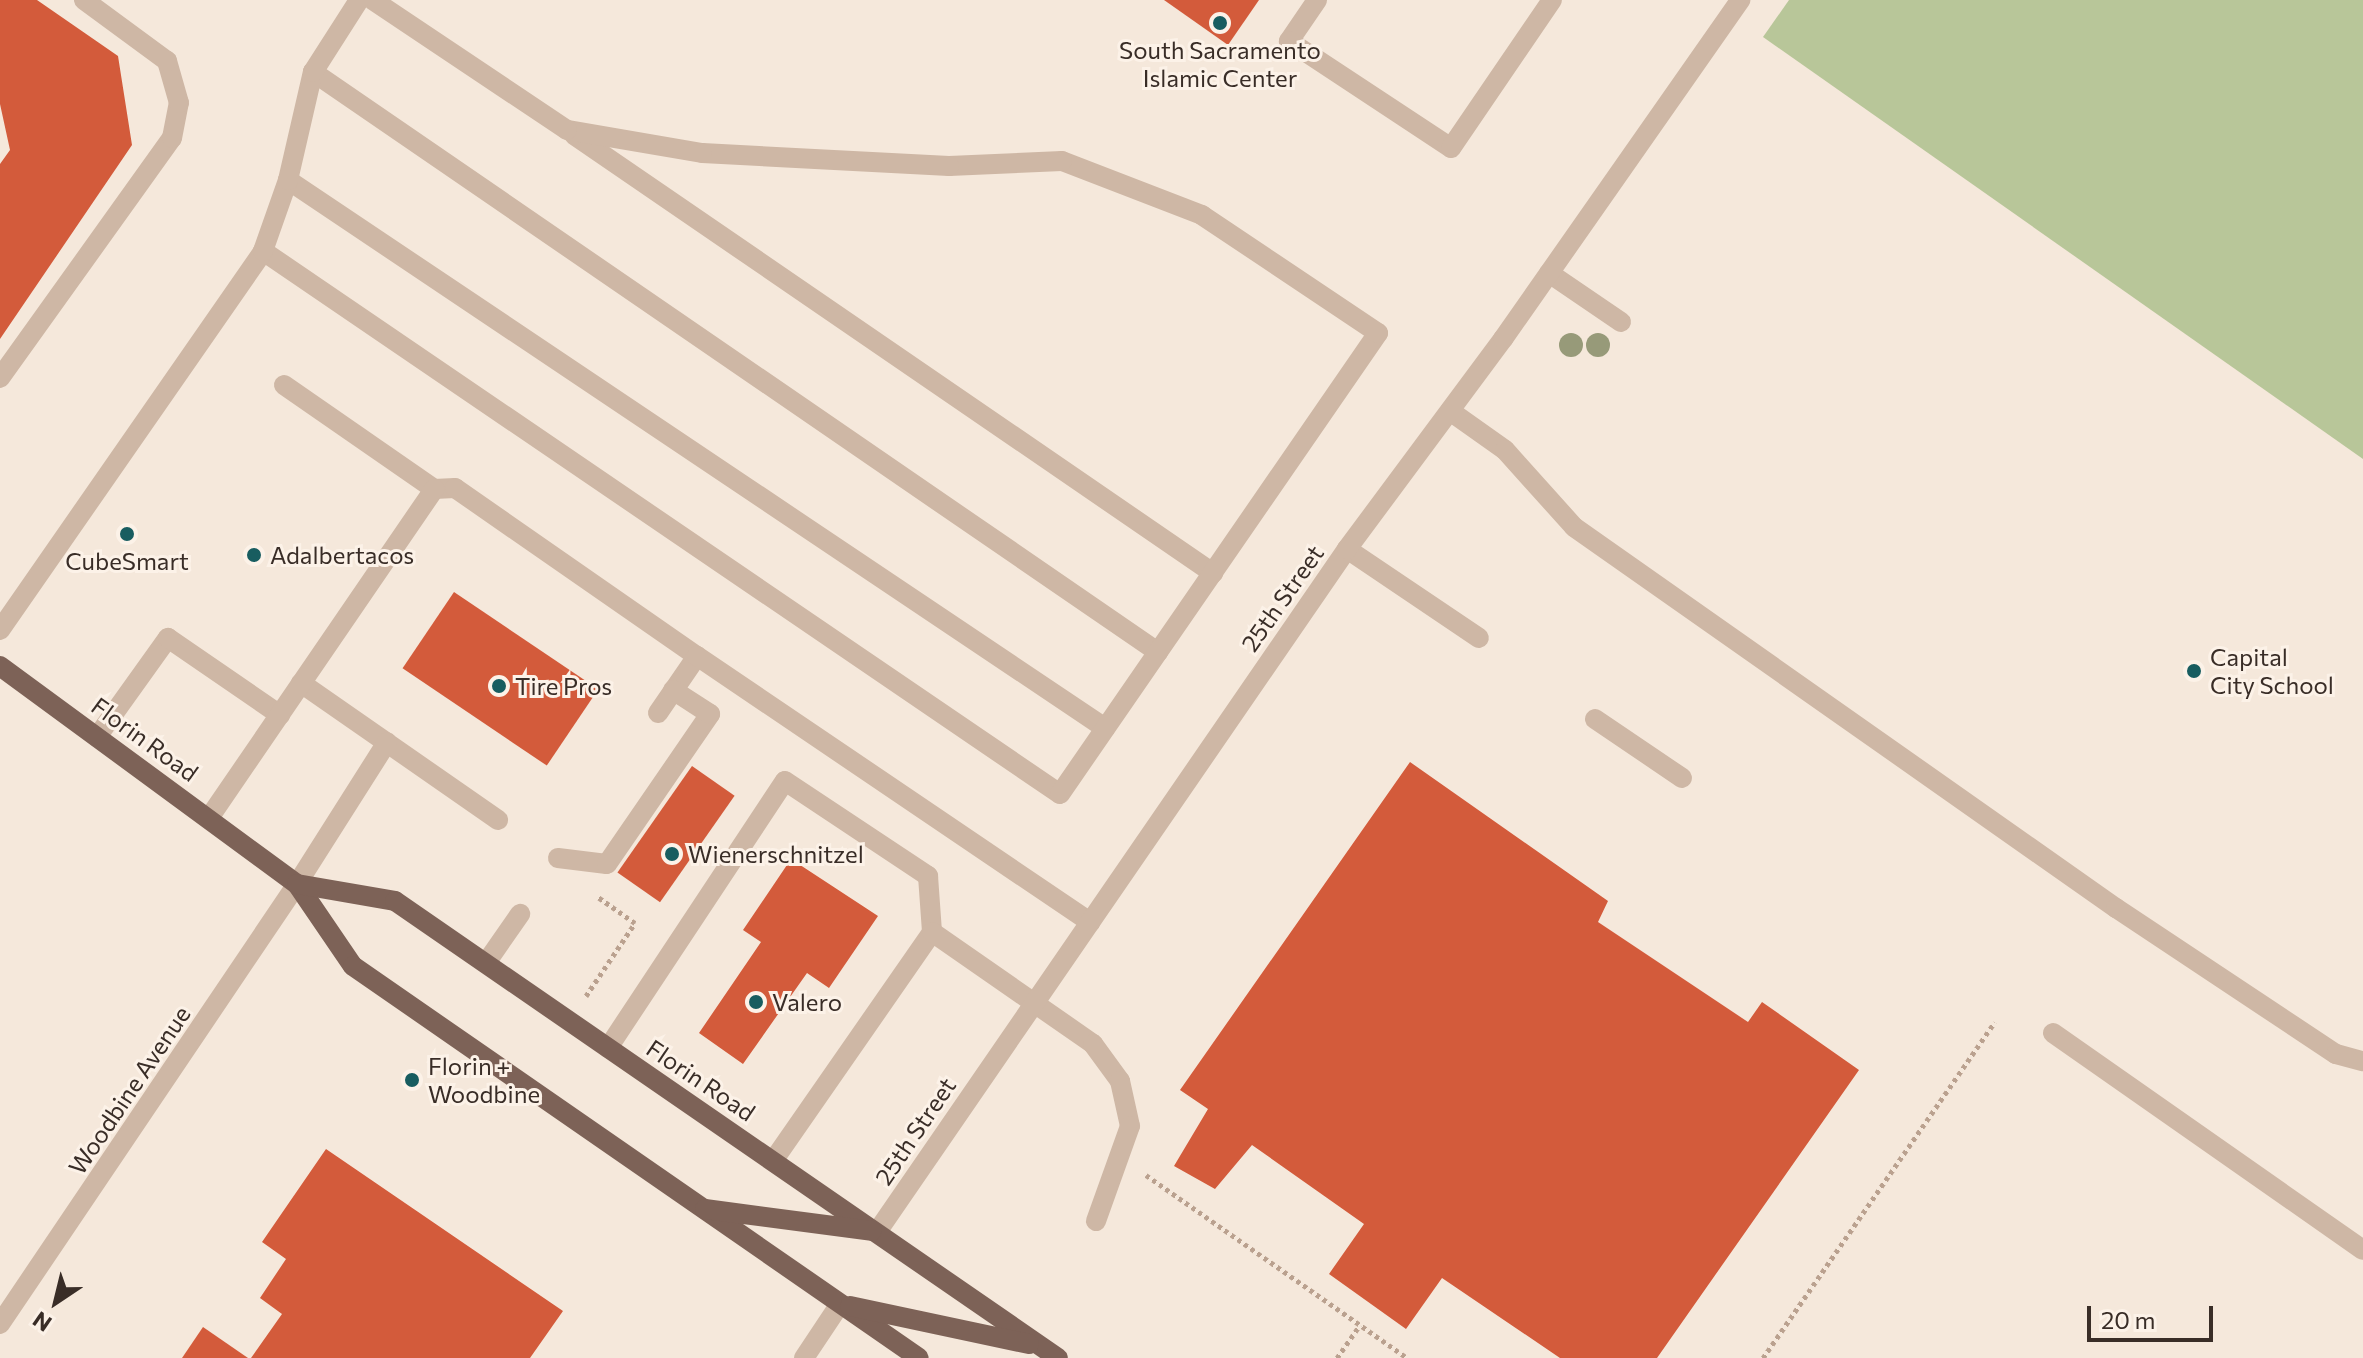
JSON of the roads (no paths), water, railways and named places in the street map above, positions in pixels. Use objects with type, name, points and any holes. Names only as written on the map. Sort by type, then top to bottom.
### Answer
[{"type":"main road","name":"Florin Road","points":[[0,666],[297,884],[353,966],[919,1358]]},
{"type":"main road","name":"Florin Road","points":[[297,884],[395,901],[1050,1352]]},
{"type":"main road","points":[[701,1208],[877,1232]]},
{"type":"main road","points":[[840,1304],[1050,1352]]},
{"type":"street","points":[[0,378],[172,138],[179,103],[167,61],[84,0]]},
{"type":"street","points":[[0,630],[263,251],[288,180],[313,72],[359,0]]},
{"type":"street","points":[[373,0],[1213,573]]},
{"type":"street","points":[[1317,0],[1289,41],[1451,148],[1552,0]]},
{"type":"street","name":"25th Street","points":[[877,1232],[1347,549],[1549,273],[1740,0]]},
{"type":"street","points":[[313,72],[1158,652]]},
{"type":"street","points":[[263,251],[1060,794],[1378,333],[1202,215],[1062,161],[949,166],[702,153],[567,130]]},
{"type":"street","points":[[288,180],[1105,728]]},
{"type":"street","points":[[1549,273],[1621,322]]},
{"type":"street","points":[[284,385],[434,489],[455,488],[1090,922]]},
{"type":"street","points":[[1450,411],[1505,450],[1586,536],[2116,908],[2336,1054],[2363,1061]]},
{"type":"street","points":[[209,818],[434,489]]},
{"type":"street","points":[[1347,549],[1479,638]]},
{"type":"street","points":[[97,737],[168,638],[280,715]]},
{"type":"street","points":[[658,713],[697,656]]},
{"type":"street","points":[[301,683],[498,820]]},
{"type":"street","points":[[558,858],[607,864],[693,739],[710,714],[673,690]]},
{"type":"street","points":[[1595,719],[1682,778]]},
{"type":"street","name":"Woodbine Avenue","points":[[0,1324],[297,884],[387,742]]},
{"type":"street","points":[[608,1048],[785,781],[928,876],[932,932],[773,1161]]},
{"type":"street","points":[[486,963],[520,914]]},
{"type":"street","points":[[932,932],[1093,1044],[1120,1081],[1130,1126],[1096,1221]]},
{"type":"street","points":[[2053,1033],[2363,1250]]},
{"type":"street","points":[[804,1358],[840,1304]]},
{"type":"place","name":"South Sacramento Islamic Center","points":[[1220,23]]},
{"type":"place","name":"CubeSmart","points":[[127,534]]},
{"type":"place","name":"Adalbertacos","points":[[254,555]]},
{"type":"place","name":"Capital City School","points":[[2194,671]]},
{"type":"place","name":"Tire Pros","points":[[499,686]]},
{"type":"place","name":"Wienerschnitzel","points":[[672,854]]},
{"type":"place","name":"Valero","points":[[756,1002]]},
{"type":"place","name":"Florin + Woodbine","points":[[412,1080]]}]
